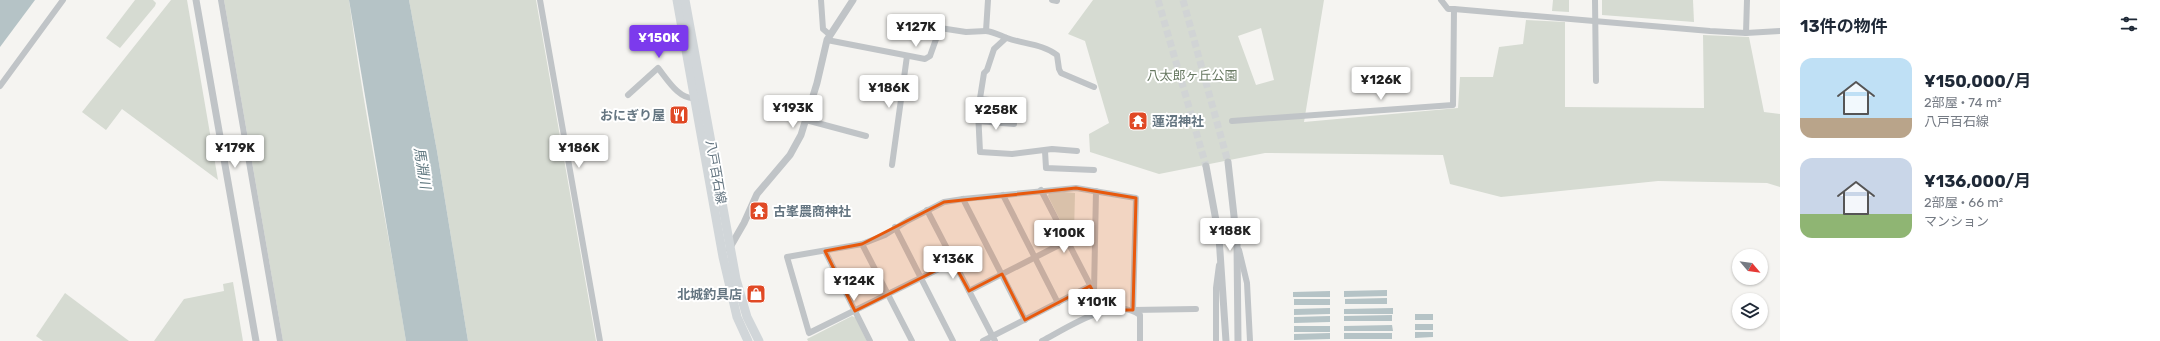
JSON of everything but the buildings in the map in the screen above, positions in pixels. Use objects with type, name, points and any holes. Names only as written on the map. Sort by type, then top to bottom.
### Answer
[{"type":"main road","name":"八戸百石線","points":[[678,0],[722,257],[737,317],[748,341]]},
{"type":"main road","name":"八戸百石線","points":[[685,0],[730,248],[741,300],[759,341]]},
{"type":"street","points":[[0,86],[63,0]]},
{"type":"street","points":[[196,0],[256,341]]},
{"type":"street","points":[[220,0],[280,341]]},
{"type":"street","points":[[540,0],[600,341]]},
{"type":"street","points":[[821,0],[823,29],[828,37],[925,59],[930,56],[940,28],[966,32],[995,32],[1006,38],[1053,52],[1057,56],[1058,69],[1061,73],[1094,86]]},
{"type":"street","points":[[722,257],[730,248],[757,194],[790,155],[801,135],[828,37],[853,0]]},
{"type":"street","points":[[986,31],[988,0]]},
{"type":"street","points":[[1442,0],[1448,9],[1674,29],[1780,32]]},
{"type":"street","points":[[1595,0],[1596,81]]},
{"type":"street","points":[[1746,32],[1747,0]]},
{"type":"street","points":[[1232,121],[1453,106],[1454,9]]},
{"type":"street","points":[[1006,38],[994,49],[989,60],[987,70],[984,72],[978,121],[980,152],[1012,154],[1026,151],[1077,151]]},
{"type":"street","points":[[892,165],[907,56]]},
{"type":"street","points":[[628,95],[658,68],[685,98],[695,98]]},
{"type":"street","points":[[980,98],[1017,103]]},
{"type":"street","points":[[806,120],[866,136]]},
{"type":"street","points":[[978,121],[1014,124]]},
{"type":"street","points":[[1045,151],[1046,168],[1094,170]]},
{"type":"street","points":[[1228,162],[1237,243],[1238,341]]},
{"type":"street","points":[[1206,166],[1220,253],[1226,341]]},
{"type":"street","points":[[953,262],[809,333],[787,257],[862,244],[885,235],[895,227],[944,202],[1041,190],[1076,188],[1096,191],[1136,198],[1133,310]]},
{"type":"street","points":[[1041,190],[1103,310]]},
{"type":"street","points":[[1094,292],[1096,191]]},
{"type":"street","points":[[1003,195],[1058,303]]},
{"type":"street","points":[[963,199],[1025,320]]},
{"type":"street","points":[[927,210],[994,339]]},
{"type":"street","points":[[895,227],[953,341]]},
{"type":"street","points":[[969,291],[1067,241]]},
{"type":"street","points":[[1237,243],[1247,283],[1250,341]]},
{"type":"street","points":[[862,244],[912,341]]},
{"type":"street","points":[[825,251],[870,341]]},
{"type":"street","points":[[1216,341],[1216,288],[1220,253]]},
{"type":"street","points":[[983,341],[994,339],[1025,320],[1090,286]]},
{"type":"street","points":[[1042,341],[1103,310],[1196,309]]},
{"type":"street","points":[[1133,310],[1140,315],[1140,341]]},
{"type":"highlighted area","points":[[1076,188],[1136,198],[1133,310],[1103,310],[1090,286],[1025,320],[1002,274],[969,291],[953,262],[855,311],[825,251],[862,244],[944,202]]},
{"type":"green space","points":[[135,0],[153,0],[156,3],[120,48],[106,38]]},
{"type":"green space","points":[[171,0],[187,0],[218,180],[122,109],[106,130],[82,112]]},
{"type":"green space","points":[[224,0],[349,0],[406,341],[283,341]]},
{"type":"green space","points":[[409,0],[536,0],[596,341],[468,341],[437,151]]},
{"type":"green space","name":"八太郎ヶ丘公園","points":[[1093,0],[1324,0],[1304,122],[1458,108],[1460,77],[1493,77],[1499,47],[1523,44],[1526,20],[1565,22],[1565,107],[1704,108],[1703,35],[1749,37],[1764,112],[1780,114],[1780,187],[1767,183],[1658,181],[1501,197],[1450,184],[1443,155],[1265,153],[1159,174],[1090,152],[1089,134],[1109,123],[1085,41],[1068,34]],"holes":[[[1261,28],[1274,80],[1256,85],[1238,36]]]},
{"type":"green space","points":[[1553,0],[1569,0],[1569,12],[1552,11]]},
{"type":"green space","points":[[1602,0],[1693,0],[1694,22],[1602,15]]},
{"type":"green space","points":[[1049,193],[1075,193],[1074,233],[1067,234],[1048,196]]},
{"type":"green space","points":[[233,282],[243,341],[154,341],[184,299],[224,291],[223,284]]},
{"type":"green space","points":[[65,293],[129,341],[43,341],[36,336]]},
{"type":"green space","points":[[852,316],[856,318],[867,341],[808,341],[807,339]]},
{"type":"water","points":[[0,0],[35,0],[0,47]]},
{"type":"water","name":"馬淵川","points":[[349,0],[409,0],[437,151],[468,341],[406,341]]},
{"type":"water","points":[[1387,290],[1387,296],[1344,297],[1344,291]]},
{"type":"water","points":[[1330,291],[1330,297],[1293,297],[1293,292]]},
{"type":"water","points":[[1387,298],[1387,304],[1345,304],[1345,299]]},
{"type":"water","points":[[1294,299],[1330,299],[1330,305],[1294,305]]},
{"type":"water","points":[[1330,308],[1330,314],[1294,315],[1294,309]]},
{"type":"water","points":[[1393,308],[1393,314],[1344,314],[1344,309]]},
{"type":"water","points":[[1415,314],[1433,314],[1433,320],[1415,320]]},
{"type":"water","points":[[1392,315],[1392,321],[1344,321],[1344,316]]},
{"type":"water","points":[[1330,316],[1330,322],[1294,323],[1294,317]]},
{"type":"water","points":[[1415,324],[1433,324],[1433,330],[1415,330]]},
{"type":"water","points":[[1392,325],[1393,331],[1344,331],[1344,326]]},
{"type":"water","points":[[1294,326],[1330,326],[1330,332],[1294,332]]},
{"type":"water","points":[[1415,332],[1433,332],[1433,337],[1415,338]]},
{"type":"water","points":[[1330,333],[1330,339],[1294,340],[1294,334]]},
{"type":"water","points":[[1344,333],[1392,333],[1392,339],[1344,339]]},
{"type":"tunnel","points":[[1158,0],[1206,166]]},
{"type":"tunnel","points":[[1183,0],[1228,162]]},
{"type":"place","name":"おにぎり屋","points":[[679,115]]},
{"type":"place","name":"蓮沼神社","points":[[1138,121]]},
{"type":"place","name":"古峯農商神社","points":[[759,211]]},
{"type":"place","name":"北城釣具店","points":[[756,294]]}]
